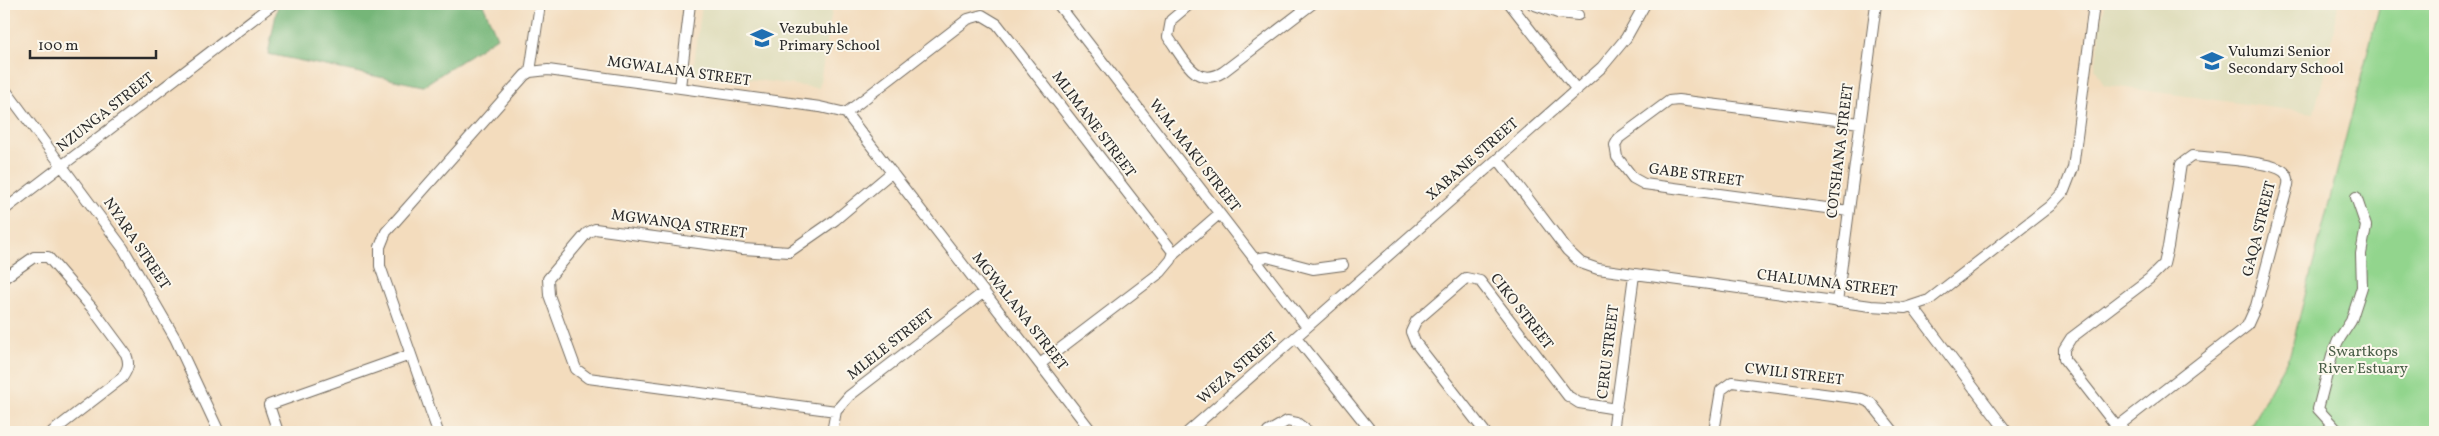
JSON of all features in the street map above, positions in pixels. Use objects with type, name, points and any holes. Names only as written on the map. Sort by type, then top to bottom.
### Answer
[{"type":"street","name":"NZUNGA STREET","points":[[4,210],[273,4]]},
{"type":"street","points":[[438,432],[380,266],[380,246],[382,239],[443,166],[530,72],[540,4]]},
{"type":"street","points":[[680,87],[690,4]]},
{"type":"street","name":"W.M. MAKU STREET","points":[[1058,4],[1307,327]]},
{"type":"street","points":[[1190,4],[1171,20],[1168,37],[1195,74],[1207,78],[1223,72],[1312,4]]},
{"type":"street","points":[[1510,4],[1577,90]]},
{"type":"street","points":[[1519,15],[1532,4],[1558,12],[1578,15]]},
{"type":"street","name":"XABANE STREET","points":[[1307,327],[1577,90],[1620,46],[1645,4]]},
{"type":"street","name":"COTSHANA STREET","points":[[1837,302],[1876,4]]},
{"type":"street","name":"CHALUMNA STREET","points":[[1498,159],[1567,250],[1581,263],[1598,270],[1837,302],[1889,308],[1913,307],[1940,292],[2034,220],[2056,202],[2064,191],[2074,160],[2094,4]]},
{"type":"street","name":"MLIMANE STREET","points":[[846,114],[968,19],[976,15],[988,17],[997,24],[1174,253]]},
{"type":"street","name":"MGWALANA STREET","points":[[530,72],[559,71],[680,87],[828,108],[846,114],[1092,432]]},
{"type":"street","name":"NYARA STREET","points":[[4,88],[123,248],[157,303],[191,370],[219,432]]},
{"type":"street","name":"GABE STREET","points":[[1848,211],[1644,184],[1633,178],[1617,157],[1614,148],[1619,138],[1669,101],[1678,100],[1860,123]]},
{"type":"street","name":"GAQA STREET","points":[[2192,156],[2267,166],[2283,171],[2289,180],[2288,185],[2252,318],[2247,326],[2113,430],[2064,359],[2064,349],[2071,338],[2149,279],[2164,264],[2181,164],[2192,156]]},
{"type":"street","name":"MGWANQA STREET","points":[[836,411],[588,378],[576,369],[549,295],[548,279],[587,233],[595,229],[743,249],[789,252],[834,220],[892,172]]},
{"type":"street","points":[[2339,432],[2318,409],[2332,355],[2338,341],[2351,321],[2362,287],[2361,254],[2366,226],[2356,197]]},
{"type":"street","points":[[1040,364],[1161,272],[1174,253],[1219,214]]},
{"type":"street","points":[[4,278],[34,257],[48,256],[92,308],[128,361],[129,367],[122,378],[52,432]]},
{"type":"street","points":[[1254,259],[1267,257],[1312,269],[1343,265]]},
{"type":"street","name":"CERU STREET","points":[[1613,432],[1634,275]]},
{"type":"street","name":"CIKO STREET","points":[[1485,432],[1415,342],[1412,332],[1416,321],[1466,278],[1480,281],[1568,396],[1579,403],[1617,409]]},
{"type":"street","name":"MLELE STREET","points":[[836,411],[849,396],[984,292]]},
{"type":"street","points":[[1913,307],[2007,432]]},
{"type":"street","name":"WEZA STREET","points":[[1188,432],[1307,327]]},
{"type":"street","points":[[1296,337],[1372,432]]},
{"type":"street","points":[[278,432],[268,405],[410,355]]},
{"type":"street","name":"CWILI STREET","points":[[1714,432],[1720,390],[1732,382],[1862,398],[1871,403],[1894,432]]},
{"type":"street","points":[[832,432],[836,411]]},
{"type":"street","points":[[1268,432],[1287,421],[1297,424],[1308,432]]},
{"type":"shaded area","name":"Vezubuhle Primary School","points":[[702,4],[833,4],[819,88],[693,72]]},
{"type":"shaded area","name":"Vulumzi Senior Secondary School","points":[[2104,4],[2338,4],[2330,53],[2314,113],[2104,85],[2095,68]]},
{"type":"green space","points":[[278,4],[483,4],[497,37],[423,86],[268,54]]},
{"type":"green space","name":"Swartkops River Estuary","points":[[2380,4],[2435,4],[2435,432],[2247,432],[2290,354]]},
{"type":"place","name":"Vezubuhle Primary School","points":[[762,38]]},
{"type":"place","name":"Vulumzi Senior Secondary School","points":[[2212,61]]}]
